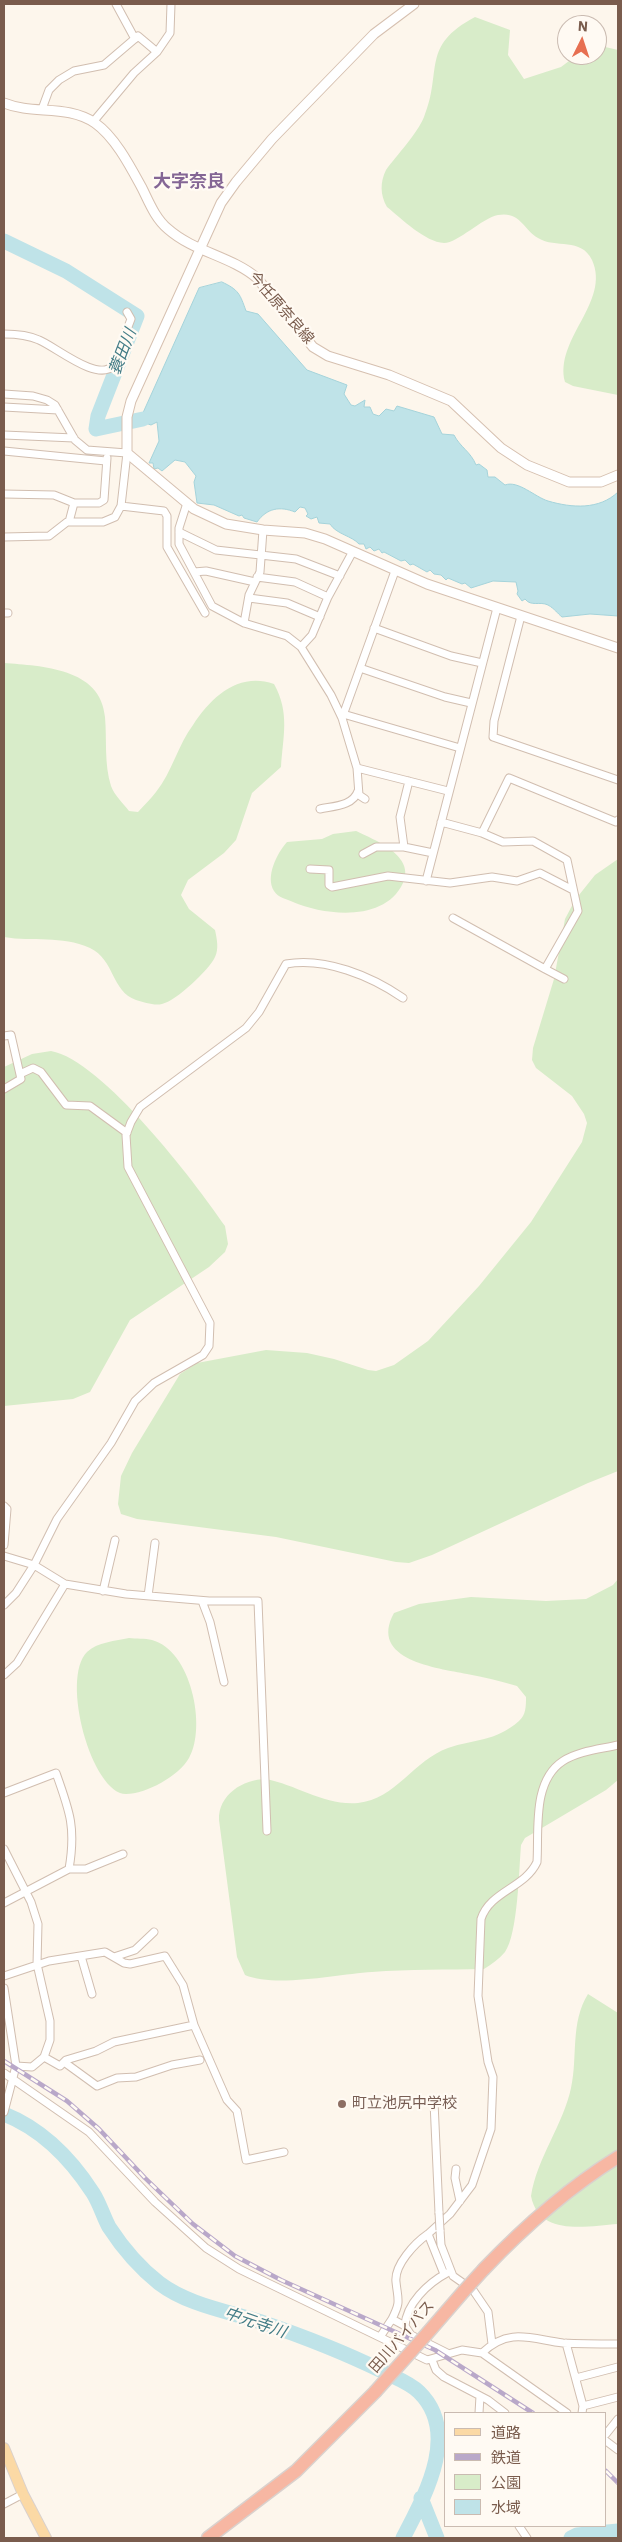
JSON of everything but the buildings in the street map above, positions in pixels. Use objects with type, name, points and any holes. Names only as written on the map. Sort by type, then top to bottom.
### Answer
[{"type":"highway","name":"田川バイパス","points":[[208,2538],[296,2471],[376,2392],[464,2291],[517,2234],[586,2177],[618,2156]]},
{"type":"main road","points":[[4,2448],[23,2494],[46,2538]]},
{"type":"street","points":[[116,4],[135,39]]},
{"type":"street","points":[[93,122],[134,74],[157,52],[170,33],[171,4]]},
{"type":"street","points":[[4,537],[49,536],[62,525],[69,522],[110,520],[119,511],[127,453],[127,417],[131,401],[221,204],[272,139],[374,34],[414,4]]},
{"type":"street","points":[[42,109],[49,90],[59,80],[74,72],[104,66],[138,36],[157,52]]},
{"type":"street","name":"今任原奈良線","points":[[4,103],[19,107],[57,109],[82,116],[93,122],[115,144],[141,186],[156,215],[168,230],[201,249],[246,269],[257,278],[313,346],[328,356],[389,375],[451,401],[501,448],[527,465],[570,482],[601,482],[618,475]]},
{"type":"street","points":[[4,334],[26,336],[38,340],[92,370],[105,371],[113,366],[131,319],[127,312]]},
{"type":"street","points":[[4,394],[33,396],[47,400],[58,410],[80,446],[86,450],[127,453],[188,503],[226,524],[263,530],[305,533],[325,539],[426,584],[618,648]]},
{"type":"street","points":[[4,407],[58,410]]},
{"type":"street","points":[[4,435],[74,438]]},
{"type":"street","points":[[4,451],[106,461]]},
{"type":"street","points":[[4,494],[54,495],[74,502],[100,503],[104,500],[107,452]]},
{"type":"street","points":[[69,522],[74,502]]},
{"type":"street","points":[[188,503],[179,532],[179,544],[212,606],[244,623],[287,636],[301,647],[342,716],[357,768],[358,791],[355,799],[350,802],[320,809]]},
{"type":"street","points":[[121,506],[164,511],[167,516],[167,547],[205,613]]},
{"type":"street","points":[[244,623],[249,598],[260,572],[263,530]]},
{"type":"street","points":[[179,532],[216,550],[303,560],[340,576]]},
{"type":"street","points":[[301,647],[312,635],[328,596],[352,552]]},
{"type":"street","points":[[194,572],[206,571],[256,579],[295,582],[328,596]]},
{"type":"street","points":[[342,716],[395,571]]},
{"type":"street","points":[[249,598],[287,603],[320,617]]},
{"type":"street","points":[[426,882],[496,608]]},
{"type":"street","points":[[521,616],[494,721],[493,737],[618,780]]},
{"type":"street","points":[[374,628],[451,656],[482,663]]},
{"type":"street","points":[[360,668],[446,697],[472,703]]},
{"type":"street","points":[[342,716],[460,748]]},
{"type":"street","points":[[357,768],[448,791]]},
{"type":"street","points":[[482,833],[509,778],[616,822],[618,820]]},
{"type":"street","points":[[404,847],[400,817],[409,781]]},
{"type":"street","points":[[358,791],[359,795],[365,799]]},
{"type":"street","points":[[441,822],[482,833],[503,842],[532,842],[567,860],[573,890],[577,896],[578,911],[545,970]]},
{"type":"street","points":[[363,854],[376,847],[404,847],[433,852]]},
{"type":"street","points":[[310,869],[329,870],[329,885],[332,887],[388,876],[426,882],[450,882],[492,877],[517,881],[540,873],[573,890]]},
{"type":"street","points":[[453,918],[564,979]]},
{"type":"street","points":[[4,1605],[16,1593],[34,1565],[57,1519],[111,1443],[135,1400],[154,1382],[203,1355],[210,1346],[210,1322],[128,1167],[127,1133],[140,1107],[246,1028],[259,1012],[286,964],[302,961],[343,969],[384,985],[403,998]]},
{"type":"street","points":[[4,1036],[11,1035],[21,1079],[4,1089]]},
{"type":"street","points":[[20,1074],[33,1068],[41,1072],[66,1105],[90,1106],[99,1110],[127,1133]]},
{"type":"street","points":[[4,1506],[6,1509],[4,1545]]},
{"type":"street","points":[[103,1591],[115,1540]]},
{"type":"street","points":[[148,1596],[155,1543]]},
{"type":"street","points":[[4,1556],[34,1565],[65,1584],[103,1591],[202,1601],[258,1601],[267,1831]]},
{"type":"street","points":[[4,1675],[17,1663],[65,1584]]},
{"type":"street","points":[[202,1601],[210,1622],[224,1682]]},
{"type":"street","points":[[380,2337],[400,2304],[396,2281],[398,2269],[417,2241],[428,2234],[450,2214],[472,2185],[491,2129],[493,2077],[488,2062],[478,1996],[481,1919],[484,1910],[489,1902],[525,1879],[532,1871],[536,1862],[541,1793],[553,1769],[564,1760],[618,1745]]},
{"type":"street","points":[[4,1793],[56,1774],[70,1810],[73,1829],[69,1869]]},
{"type":"street","points":[[4,1849],[35,1911],[38,1924],[38,1964],[50,2021],[50,2040],[44,2057],[32,2067],[16,2066]]},
{"type":"street","points":[[4,1903],[26,1894],[69,1869],[86,1869],[123,1854]]},
{"type":"street","points":[[114,1957],[135,1950],[154,1932]]},
{"type":"street","points":[[4,1976],[38,1964],[105,1952],[124,1963],[130,1964],[165,1956],[183,1985],[194,2026],[227,2100],[237,2111],[246,2160],[284,2152]]},
{"type":"street","points":[[81,1956],[92,1994]]},
{"type":"street","points":[[4,1988],[16,2066],[4,2112]]},
{"type":"street","points":[[44,2057],[60,2066],[64,2062],[114,2042],[194,2026]]},
{"type":"street","points":[[64,2062],[97,2086],[117,2078],[136,2077],[172,2065],[200,2060]]},
{"type":"street","points":[[4,2073],[89,2132],[155,2202],[206,2248],[239,2269],[420,2358],[432,2360],[447,2353],[462,2350],[482,2353],[566,2412]]},
{"type":"street","points":[[434,2102],[441,2245],[448,2272]]},
{"type":"street","points":[[456,2169],[455,2178],[460,2201]]},
{"type":"street","points":[[428,2234],[448,2272],[473,2290],[484,2304],[488,2312],[492,2344]]},
{"type":"street","points":[[405,2326],[405,2318],[424,2290],[448,2272]]},
{"type":"street","points":[[392,2319],[405,2326],[411,2335],[447,2353]]},
{"type":"street","points":[[482,2353],[492,2344],[524,2335],[566,2343],[618,2344]]},
{"type":"street","points":[[566,2343],[583,2410],[618,2397]]},
{"type":"street","points":[[432,2360],[436,2370],[444,2376],[480,2396],[504,2412]]},
{"type":"street","points":[[576,2378],[618,2367]]},
{"type":"street","points":[[480,2396],[480,2412]]},
{"type":"street","points":[[607,2433],[618,2419]]},
{"type":"street","points":[[607,2442],[618,2450]]},
{"type":"street","points":[[4,2504],[23,2494]]},
{"type":"street","points":[[520,2527],[527,2538]]},
{"type":"green space","points":[[475,17],[510,30],[508,55],[524,79],[564,65],[607,65],[607,47],[618,50],[618,395],[573,386],[565,382],[564,366],[567,351],[589,306],[594,291],[596,276],[592,260],[587,253],[575,246],[552,243],[538,238],[516,218],[505,214],[492,217],[450,242],[437,242],[414,229],[387,207],[383,198],[382,184],[386,170],[417,130],[424,117],[440,49],[446,38]]},
{"type":"green space","points":[[4,663],[52,668],[81,679],[93,688],[101,701],[105,717],[107,760],[112,789],[129,811],[138,812],[162,784],[183,741],[200,714],[218,696],[227,689],[249,681],[274,684],[284,715],[281,767],[252,793],[236,840],[224,853],[188,880],[181,895],[189,909],[215,930],[217,951],[212,963],[199,977],[168,1002],[152,1004],[128,996],[117,983],[104,960],[90,948],[58,940],[4,937]]},
{"type":"green space","points":[[356,831],[392,850],[404,865],[403,883],[394,896],[383,904],[369,910],[338,912],[306,907],[283,898],[274,891],[271,879],[273,865],[279,852],[287,842],[322,839],[333,834]]},
{"type":"green space","points":[[618,859],[618,1471],[432,1555],[409,1563],[396,1562],[276,1537],[137,1519],[121,1514],[118,1504],[121,1476],[132,1453],[180,1374],[197,1363],[266,1350],[307,1353],[376,1371],[394,1365],[428,1341],[479,1286],[531,1222],[582,1142],[587,1123],[584,1114],[572,1096],[536,1068],[532,1060],[533,1048],[554,979],[565,919],[575,900],[595,875]]},
{"type":"green space","points":[[51,1051],[72,1059],[95,1076],[146,1125],[192,1181],[225,1226],[228,1244],[225,1252],[209,1267],[130,1320],[90,1392],[73,1399],[4,1406],[4,1067],[32,1054]]},
{"type":"green space","points":[[618,1579],[618,1780],[606,1790],[525,1838],[521,1845],[513,1931],[503,1955],[484,1969],[386,1971],[290,1980],[258,1979],[245,1975],[237,1957],[219,1820],[220,1811],[227,1796],[241,1785],[266,1779],[334,1801],[358,1803],[371,1800],[394,1787],[436,1754],[448,1748],[501,1733],[519,1721],[524,1713],[526,1697],[517,1686],[439,1669],[409,1659],[398,1651],[390,1642],[388,1629],[394,1613],[419,1604],[471,1597],[546,1601],[586,1599],[613,1585]]},
{"type":"green space","points":[[129,1638],[152,1640],[166,1647],[177,1658],[186,1674],[192,1691],[196,1728],[194,1744],[189,1758],[178,1771],[161,1783],[143,1791],[126,1794],[113,1789],[102,1776],[92,1756],[84,1733],[77,1686],[80,1666],[87,1652],[101,1644]]},
{"type":"green space","points":[[588,1994],[618,2013],[618,2224],[579,2227],[554,2223],[544,2218],[536,2209],[531,2196],[539,2168],[562,2115],[571,2088],[579,2016]]},
{"type":"water","points":[[222,282],[235,290],[240,296],[246,311],[258,314],[307,370],[347,385],[344,394],[351,405],[355,406],[365,400],[364,407],[370,407],[373,414],[379,416],[386,409],[394,411],[397,406],[434,417],[442,434],[454,435],[476,465],[479,464],[487,470],[488,477],[495,477],[505,485],[510,484],[521,487],[548,501],[576,506],[594,505],[611,498],[618,492],[618,616],[590,614],[562,617],[548,605],[530,603],[525,599],[522,601],[517,594],[516,582],[493,581],[471,588],[465,583],[462,584],[448,578],[446,580],[441,575],[434,574],[430,570],[427,572],[413,564],[410,565],[405,560],[401,561],[384,552],[382,553],[379,549],[374,551],[370,547],[366,549],[364,544],[359,544],[336,530],[330,524],[319,523],[317,517],[311,519],[306,516],[308,514],[305,508],[300,507],[295,512],[274,509],[261,517],[257,522],[244,518],[242,515],[239,516],[214,505],[197,503],[194,482],[196,476],[185,462],[175,460],[162,471],[158,468],[154,469],[153,463],[149,463],[159,441],[157,422],[151,425],[140,421],[131,426],[131,418],[142,415],[199,288]]},
{"type":"waterway","name":"蓑田川","points":[[4,241],[66,271],[137,316],[98,416],[96,429],[143,419]]},
{"type":"waterway","name":"中元寺川","points":[[4,2114],[31,2128],[65,2157],[93,2193],[109,2227],[120,2242],[138,2264],[170,2291],[208,2307],[261,2322],[336,2350],[411,2385],[419,2392],[431,2408],[437,2426],[438,2445],[435,2465],[428,2485],[403,2538]]},
{"type":"waterway","points":[[421,2498],[437,2538]]},
{"type":"waterway","points":[[571,2538],[577,2535],[618,2531]]},
{"type":"railway","points":[[4,2061],[67,2101],[99,2129],[145,2178],[193,2224],[235,2256],[281,2280],[435,2350],[531,2412]]},
{"type":"railway","points":[[607,2472],[618,2483]]},
{"type":"place","name":"町立池尻中学校","points":[[342,2104]]},
{"type":"district","name":"大字奈良","points":[[189,182]]}]
